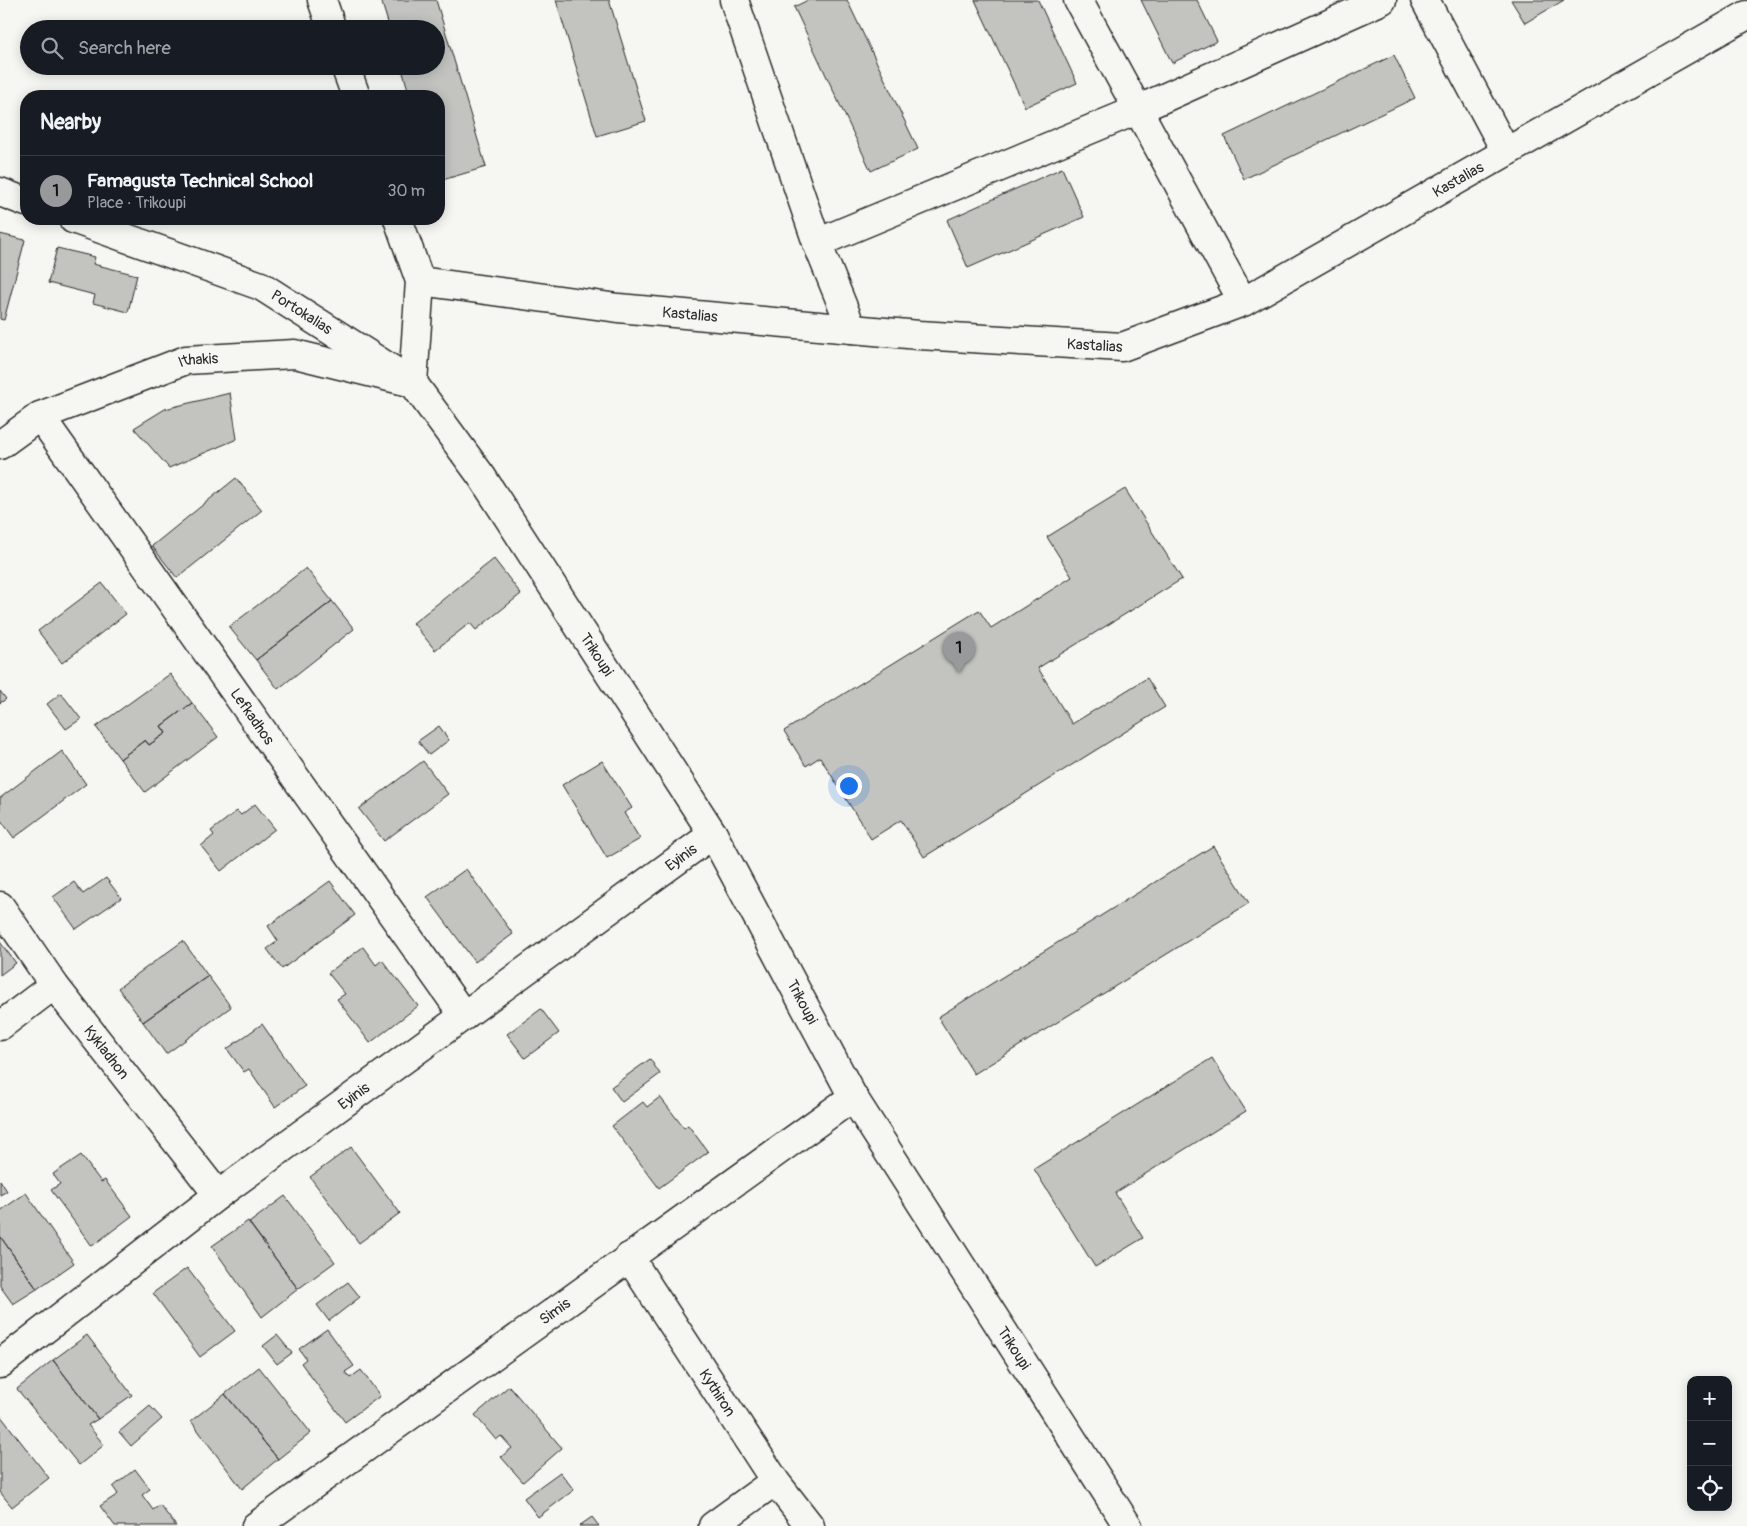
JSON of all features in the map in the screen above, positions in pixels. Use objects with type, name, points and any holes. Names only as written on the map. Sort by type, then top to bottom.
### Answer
[{"type":"street","points":[[322,0],[329,20]]},
{"type":"street","points":[[734,0],[817,243],[852,329]]},
{"type":"street","points":[[1078,0],[1243,302]]},
{"type":"street","points":[[817,243],[1137,110],[1382,0]]},
{"type":"street","points":[[1425,0],[1506,152]]},
{"type":"street","name":"Kastalias","points":[[420,281],[618,308],[852,329],[1122,347],[1243,302],[1747,15]]},
{"type":"street","points":[[348,75],[354,90]]},
{"type":"street","points":[[0,192],[20,200]]},
{"type":"street","name":"Portokalias","points":[[90,225],[261,286],[413,383],[482,476]]},
{"type":"street","points":[[400,225],[420,281],[413,383]]},
{"type":"street","name":"Ithakis","points":[[0,445],[40,416],[186,360],[296,354],[413,383]]},
{"type":"street","name":"Lefkadhos","points":[[40,416],[464,1016]]},
{"type":"street","name":"Trikoupi","points":[[482,476],[713,834],[853,1097],[1128,1526]]},
{"type":"street","name":"Eyinis","points":[[0,1364],[218,1195],[713,834]]},
{"type":"street","name":"Kykladhon","points":[[0,906],[54,985],[218,1195]]},
{"type":"street","points":[[0,1026],[54,985]]},
{"type":"street","name":"Simis","points":[[256,1526],[853,1097]]},
{"type":"street","name":"Kythiron","points":[[629,1257],[775,1481],[810,1526]]},
{"type":"street","points":[[713,1526],[775,1481]]},
{"type":"building","points":[[381,0],[436,0],[442,20],[387,20]]},
{"type":"building","points":[[556,0],[609,0],[646,121],[597,136]]},
{"type":"building","points":[[808,0],[847,0],[918,149],[871,171],[794,7]]},
{"type":"building","points":[[975,0],[1038,0],[1077,83],[1025,107]]},
{"type":"building","points":[[1141,0],[1197,0],[1217,41],[1172,63]]},
{"type":"building","points":[[1511,0],[1564,0],[1525,23]]},
{"type":"building","points":[[445,30],[486,167],[445,179],[445,90],[408,90],[404,75],[445,75]]},
{"type":"building","points":[[1394,55],[1415,98],[1244,179],[1224,136]]},
{"type":"building","points":[[1062,168],[1084,217],[968,268],[947,220]]},
{"type":"building","points":[[0,234],[25,240],[4,320],[0,319]]},
{"type":"building","points":[[57,248],[95,257],[93,264],[137,275],[128,312],[93,303],[95,295],[48,283]]},
{"type":"building","points":[[230,393],[237,439],[169,468],[134,428],[165,409]]},
{"type":"building","points":[[236,478],[262,510],[177,578],[152,546]]},
{"type":"building","points":[[1125,489],[1182,579],[1038,668],[1072,724],[1147,678],[1165,707],[924,857],[901,820],[871,839],[820,757],[806,766],[784,731],[979,610],[991,628],[1072,577],[1047,537]]},
{"type":"building","points":[[494,559],[521,594],[476,630],[470,623],[435,650],[413,623]]},
{"type":"building","points":[[306,568],[332,601],[256,660],[229,627]]},
{"type":"building","points":[[102,583],[126,614],[62,663],[38,631]]},
{"type":"building","points":[[332,601],[354,629],[278,689],[256,660]]},
{"type":"building","points":[[170,674],[192,703],[161,726],[166,733],[149,745],[145,740],[120,759],[96,727]]},
{"type":"building","points":[[0,691],[6,699],[0,703]]},
{"type":"building","points":[[61,693],[81,719],[66,729],[47,704]]},
{"type":"building","points":[[192,703],[218,737],[145,792],[120,759],[145,740],[149,745],[166,733],[161,726]]},
{"type":"building","points":[[439,726],[449,740],[429,755],[418,741]]},
{"type":"building","points":[[62,751],[86,784],[14,838],[0,819],[0,798]]},
{"type":"building","points":[[423,761],[448,794],[384,841],[359,809]]},
{"type":"building","points":[[602,761],[632,808],[624,813],[640,839],[607,858],[562,785]]},
{"type":"building","points":[[255,804],[275,829],[221,871],[201,846],[214,835],[211,831],[237,811],[241,815]]},
{"type":"building","points":[[1213,846],[1249,903],[974,1074],[938,1017]]},
{"type":"building","points":[[466,869],[513,934],[475,962],[427,897]]},
{"type":"building","points":[[106,878],[121,898],[76,929],[53,897],[74,882],[83,894]]},
{"type":"building","points":[[330,881],[355,915],[282,969],[267,949],[278,941],[268,926]]},
{"type":"building","points":[[183,941],[208,976],[143,1022],[118,988]]},
{"type":"building","points":[[0,942],[16,963],[0,975]]},
{"type":"building","points":[[363,947],[376,965],[382,960],[418,1006],[370,1043],[337,999],[345,994],[328,973]]},
{"type":"building","points":[[208,976],[231,1007],[166,1054],[143,1022]]},
{"type":"building","points":[[541,1009],[559,1033],[525,1058],[507,1034]]},
{"type":"building","points":[[262,1024],[305,1086],[275,1107],[249,1069],[244,1072],[227,1049]]},
{"type":"building","points":[[1212,1058],[1246,1111],[1115,1193],[1143,1238],[1095,1267],[1034,1169]]},
{"type":"building","points":[[650,1059],[660,1074],[622,1102],[611,1087]]},
{"type":"building","points":[[660,1097],[684,1128],[688,1125],[708,1152],[659,1188],[612,1126],[643,1102],[647,1107]]},
{"type":"building","points":[[351,1147],[400,1213],[359,1243],[310,1177]]},
{"type":"building","points":[[81,1155],[101,1182],[105,1180],[132,1216],[92,1246],[51,1190],[60,1184],[53,1174]]},
{"type":"building","points":[[0,1180],[7,1191],[0,1195]]},
{"type":"building","points":[[26,1193],[74,1263],[37,1289],[0,1236],[0,1211]]},
{"type":"building","points":[[285,1196],[335,1262],[298,1289],[249,1223]]},
{"type":"building","points":[[248,1221],[298,1289],[262,1317],[212,1246]]},
{"type":"building","points":[[0,1236],[37,1289],[13,1304],[0,1286]]},
{"type":"building","points":[[187,1268],[235,1331],[200,1357],[153,1293]]},
{"type":"building","points":[[348,1282],[360,1297],[329,1321],[317,1305]]},
{"type":"building","points":[[327,1329],[354,1366],[345,1372],[350,1378],[361,1370],[380,1396],[345,1422],[301,1363],[306,1359],[299,1349]]},
{"type":"building","points":[[87,1335],[132,1395],[98,1419],[53,1360]]},
{"type":"building","points":[[277,1335],[292,1353],[277,1364],[263,1346]]},
{"type":"building","points":[[53,1360],[98,1419],[88,1425],[104,1445],[79,1465],[17,1389]]},
{"type":"building","points":[[259,1367],[311,1433],[278,1459],[225,1394]]},
{"type":"building","points":[[509,1386],[562,1448],[523,1482],[501,1457],[512,1448],[501,1436],[496,1440],[475,1415]]},
{"type":"building","points":[[225,1394],[278,1459],[242,1489],[191,1421]]},
{"type":"building","points":[[150,1406],[162,1419],[131,1446],[119,1432]]},
{"type":"building","points":[[0,1415],[49,1478],[12,1507],[0,1492]]},
{"type":"building","points":[[135,1469],[150,1489],[142,1495],[153,1510],[160,1505],[176,1526],[115,1526],[100,1506],[118,1494],[113,1487]]},
{"type":"building","points":[[560,1472],[574,1490],[538,1517],[524,1498]]},
{"type":"building","points":[[592,1517],[599,1526],[579,1526]]},
{"type":"place","name":"Famagusta Technical School","points":[[959,673]]}]
